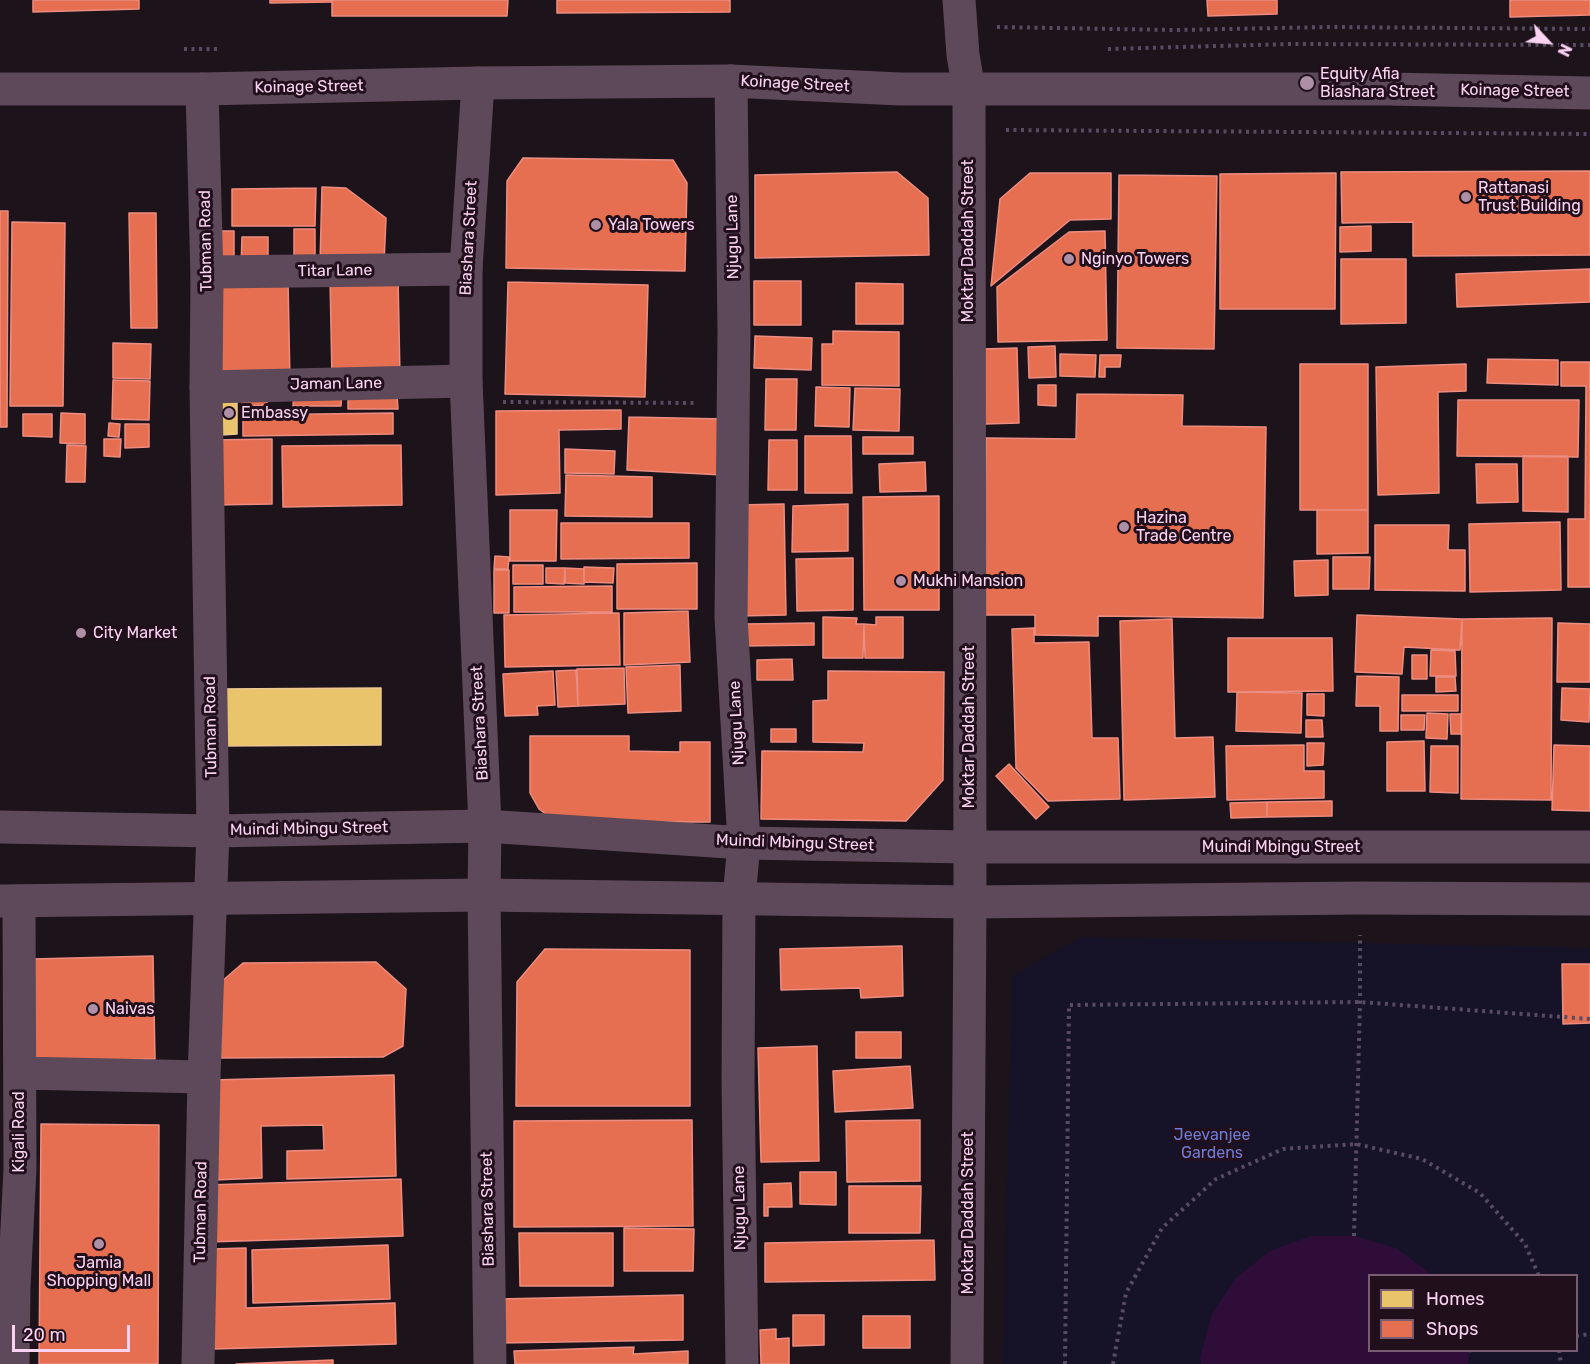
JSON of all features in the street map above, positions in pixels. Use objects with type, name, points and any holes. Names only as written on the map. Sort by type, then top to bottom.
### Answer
[{"type":"street","name":"Moktar Daddah Street","points":[[961,13],[963,55],[969,90],[970,902],[967,1364]]},
{"type":"street","name":"Koinage Street","points":[[0,89],[202,89],[478,83],[731,81],[969,90],[1388,88],[1590,93]]},
{"type":"street","name":"Njugu Lane","points":[[731,81],[734,332],[731,617],[744,843],[739,899],[738,1081],[742,1364]]},
{"type":"street","name":"Biashara Street","points":[[478,83],[466,269],[466,391],[485,826],[490,1364]]},
{"type":"street","name":"Tubman Road","points":[[198,1364],[209,899],[213,831],[206,387],[207,278],[202,89]]},
{"type":"street","name":"Titar Lane","points":[[207,278],[212,272],[466,269]]},
{"type":"street","name":"Jaman Lane","points":[[206,387],[466,391]]},
{"type":"street","name":"Muindi Mbingu Street","points":[[0,827],[213,831],[485,826],[744,843],[969,847],[1590,847]]},
{"type":"street","points":[[10,901],[484,894],[970,902],[1359,898],[1590,899]]},
{"type":"street","name":"Kigali Road","points":[[10,901],[20,1073],[20,1169],[13,1364]]},
{"type":"street","points":[[20,1073],[204,1077]]},
{"type":"path","points":[[961,13],[1176,30],[1329,27],[1590,29]]},
{"type":"path","points":[[968,129],[1590,134]]},
{"type":"path","points":[[466,391],[733,404]]},
{"type":"path","points":[[1354,1236],[1360,1002],[1359,898]]},
{"type":"path","points":[[1065,1364],[1069,1005],[1360,1002],[1590,1019]]},
{"type":"path","points":[[1113,1364],[1126,1293],[1162,1228],[1216,1179],[1283,1149],[1356,1144],[1422,1159],[1480,1193],[1525,1244],[1539,1274]]},
{"type":"green space","name":"Jeevanjee Gardens","points":[[1081,937],[1590,948],[1590,1364],[1003,1364],[1012,976]]},
{"type":"shaded area","points":[[1311,1236],[1354,1236],[1396,1248],[1431,1274],[1368,1274],[1368,1352],[1469,1352],[1468,1364],[1201,1364],[1200,1358],[1212,1314],[1236,1278],[1270,1251]]},
{"type":"building: Homes","name":"Embassy","points":[[220,391],[237,391],[237,434],[221,435]]},
{"type":"building: Homes","points":[[381,688],[381,745],[216,746],[217,689]]},
{"type":"building: Shops","points":[[33,0],[139,0],[139,9],[33,12]]},
{"type":"building: Shops","points":[[270,0],[331,0],[331,2],[270,3]]},
{"type":"building: Shops","points":[[332,0],[508,0],[507,16],[332,16]]},
{"type":"building: Shops","points":[[557,0],[730,0],[730,12],[557,13]]},
{"type":"building: Shops","points":[[1207,0],[1277,0],[1277,14],[1208,16]]},
{"type":"building: Shops","points":[[1510,0],[1590,0],[1590,15],[1510,17]]},
{"type":"building: Shops","name":"Yala Towers","points":[[523,158],[673,160],[687,183],[685,271],[506,268],[507,181]]},
{"type":"building: Shops","name":"Rattanasi Trust Building","points":[[1590,171],[1590,255],[1413,256],[1413,222],[1342,223],[1341,172]]},
{"type":"building: Shops","points":[[897,172],[928,198],[929,255],[755,258],[755,175]]},
{"type":"building: Shops","points":[[1030,173],[1111,173],[1111,219],[1070,220],[991,286],[1000,199]]},
{"type":"building: Shops","points":[[1336,173],[1335,309],[1220,309],[1220,174]]},
{"type":"building: Shops","points":[[1119,175],[1217,176],[1214,349],[1117,348]]},
{"type":"building: Shops","points":[[322,187],[346,188],[386,218],[384,264],[320,263]]},
{"type":"building: Shops","points":[[316,188],[315,226],[232,226],[232,189]]},
{"type":"building: Shops","points":[[0,211],[8,211],[7,427],[0,427]]},
{"type":"building: Shops","points":[[129,213],[156,213],[157,328],[131,328]]},
{"type":"building: Shops","points":[[12,222],[65,223],[63,406],[10,406]]},
{"type":"building: Shops","points":[[1371,226],[1371,251],[1340,252],[1340,227]]},
{"type":"building: Shops","points":[[294,229],[315,229],[315,262],[294,262]]},
{"type":"building: Shops","points":[[212,231],[234,231],[234,270],[212,270]]},
{"type":"building: Shops","name":"Nginyo Towers","points":[[1105,231],[1107,340],[998,342],[997,287],[1069,232]]},
{"type":"building: Shops","points":[[242,237],[268,237],[268,267],[241,267]]},
{"type":"building: Shops","points":[[1341,259],[1406,259],[1406,323],[1341,324]]},
{"type":"building: Shops","points":[[1590,269],[1590,302],[1457,307],[1456,274]]},
{"type":"building: Shops","points":[[398,276],[400,377],[332,379],[330,278]]},
{"type":"building: Shops","points":[[288,280],[290,382],[217,384],[215,282]]},
{"type":"building: Shops","points":[[754,281],[801,281],[801,325],[754,325]]},
{"type":"building: Shops","points":[[508,282],[648,285],[645,397],[505,394]]},
{"type":"building: Shops","points":[[856,283],[903,284],[903,324],[856,324]]},
{"type":"building: Shops","points":[[833,331],[899,332],[899,386],[822,385],[822,344],[833,344]]},
{"type":"building: Shops","points":[[755,336],[812,338],[811,370],[754,368]]},
{"type":"building: Shops","points":[[113,343],[151,344],[150,379],[113,378]]},
{"type":"building: Shops","points":[[1055,346],[1056,377],[1029,378],[1028,347]]},
{"type":"building: Shops","points":[[1017,348],[1019,423],[984,424],[982,349]]},
{"type":"building: Shops","points":[[1060,354],[1096,355],[1095,377],[1060,376]]},
{"type":"building: Shops","points":[[1100,355],[1121,355],[1120,367],[1105,367],[1105,377],[1099,377]]},
{"type":"building: Shops","points":[[1488,359],[1558,360],[1558,385],[1487,383]]},
{"type":"building: Shops","points":[[1561,362],[1590,362],[1590,587],[1568,587],[1568,519],[1585,519],[1586,386],[1561,386]]},
{"type":"building: Shops","points":[[1300,364],[1368,364],[1368,510],[1300,510]]},
{"type":"building: Shops","points":[[1466,364],[1466,391],[1438,392],[1439,493],[1378,495],[1376,367]]},
{"type":"building: Shops","points":[[766,379],[797,379],[796,430],[765,430]]},
{"type":"building: Shops","points":[[113,380],[150,381],[149,420],[112,419]]},
{"type":"building: Shops","points":[[1038,385],[1056,385],[1056,406],[1038,405]]},
{"type":"building: Shops","points":[[816,387],[850,388],[849,427],[815,426]]},
{"type":"building: Shops","points":[[855,388],[900,389],[899,431],[853,430]]},
{"type":"building: Shops","points":[[241,390],[267,390],[267,405],[242,406]]},
{"type":"building: Shops","points":[[294,390],[342,390],[341,406],[293,406]]},
{"type":"building: Shops","name":"Hazina Trade Centre","points":[[1077,394],[1183,395],[1182,426],[1266,427],[1263,618],[1098,616],[1098,636],[1035,635],[1035,615],[983,615],[986,438],[1076,439]]},
{"type":"building: Shops","points":[[348,395],[397,395],[398,409],[348,409]]},
{"type":"building: Shops","points":[[1458,400],[1579,400],[1578,457],[1457,456]]},
{"type":"building: Shops","points":[[621,410],[621,429],[559,430],[560,493],[496,495],[496,411]]},
{"type":"building: Shops","points":[[61,413],[85,414],[85,444],[60,443]]},
{"type":"building: Shops","points":[[393,413],[393,434],[243,436],[243,415]]},
{"type":"building: Shops","points":[[23,414],[52,414],[52,437],[23,436]]},
{"type":"building: Shops","points":[[629,417],[724,419],[723,475],[627,470]]},
{"type":"building: Shops","points":[[109,423],[120,424],[119,437],[108,436]]},
{"type":"building: Shops","points":[[125,424],[149,424],[149,447],[125,448]]},
{"type":"building: Shops","points":[[805,436],[851,436],[852,493],[805,493]]},
{"type":"building: Shops","points":[[863,437],[913,437],[913,454],[863,454]]},
{"type":"building: Shops","points":[[104,439],[121,439],[120,457],[104,456]]},
{"type":"building: Shops","points":[[272,439],[272,504],[213,505],[212,440]]},
{"type":"building: Shops","points":[[769,440],[797,440],[797,490],[768,490]]},
{"type":"building: Shops","points":[[67,445],[86,446],[85,482],[66,482]]},
{"type":"building: Shops","points":[[401,445],[402,505],[283,507],[282,446]]},
{"type":"building: Shops","points":[[565,449],[615,451],[614,474],[565,473]]},
{"type":"building: Shops","points":[[1523,456],[1568,456],[1568,512],[1523,511]]},
{"type":"building: Shops","points":[[925,462],[926,491],[880,492],[879,464]]},
{"type":"building: Shops","points":[[1476,464],[1517,464],[1518,502],[1477,503]]},
{"type":"building: Shops","points":[[566,475],[652,477],[652,517],[565,516]]},
{"type":"building: Shops","name":"Mukhi Mansion","points":[[939,496],[939,610],[864,610],[863,497]]},
{"type":"building: Shops","points":[[784,504],[786,615],[739,616],[737,505]]},
{"type":"building: Shops","points":[[848,504],[848,551],[792,552],[793,506]]},
{"type":"building: Shops","points":[[510,510],[557,510],[556,561],[510,561]]},
{"type":"building: Shops","points":[[1317,510],[1368,510],[1368,553],[1317,554]]},
{"type":"building: Shops","points":[[1560,522],[1561,590],[1470,592],[1469,524]]},
{"type":"building: Shops","points":[[561,523],[689,523],[689,558],[561,559]]},
{"type":"building: Shops","points":[[1375,525],[1449,525],[1448,550],[1465,550],[1465,591],[1375,590]]},
{"type":"building: Shops","points":[[495,556],[509,557],[508,569],[494,569]]},
{"type":"building: Shops","points":[[1333,557],[1370,557],[1369,589],[1333,589]]},
{"type":"building: Shops","points":[[853,558],[853,610],[797,611],[796,559]]},
{"type":"building: Shops","points":[[1328,560],[1328,595],[1295,596],[1294,561]]},
{"type":"building: Shops","points":[[697,563],[697,609],[617,609],[617,564]]},
{"type":"building: Shops","points":[[513,565],[543,565],[543,584],[513,584]]},
{"type":"building: Shops","points":[[584,567],[614,568],[613,583],[584,582]]},
{"type":"building: Shops","points":[[546,568],[565,568],[564,584],[546,583]]},
{"type":"building: Shops","points":[[565,568],[584,569],[584,584],[565,583]]},
{"type":"building: Shops","points":[[494,570],[509,570],[509,613],[494,613]]},
{"type":"building: Shops","points":[[612,586],[612,612],[514,612],[514,587]]},
{"type":"building: Shops","points":[[688,611],[690,662],[624,665],[624,613]]},
{"type":"building: Shops","points":[[619,613],[620,665],[505,667],[504,615]]},
{"type":"building: Shops","points":[[1357,615],[1462,619],[1460,650],[1404,647],[1402,674],[1355,672]]},
{"type":"building: Shops","points":[[823,617],[857,618],[856,624],[864,624],[863,658],[823,658]]},
{"type":"building: Shops","points":[[876,617],[903,617],[903,658],[865,658],[864,624],[876,625]]},
{"type":"building: Shops","points":[[1552,618],[1551,800],[1461,799],[1462,619]]},
{"type":"building: Shops","points":[[1172,619],[1175,738],[1213,737],[1215,797],[1124,800],[1120,621]]},
{"type":"building: Shops","points":[[814,623],[814,645],[744,646],[744,624]]},
{"type":"building: Shops","points":[[1558,623],[1590,624],[1590,682],[1557,682]]},
{"type":"building: Shops","points":[[1034,628],[1034,643],[1089,642],[1092,738],[1118,738],[1120,799],[1048,801],[1016,768],[1012,629]]},
{"type":"building: Shops","points":[[1228,638],[1332,638],[1333,691],[1228,692]]},
{"type":"building: Shops","points":[[1431,650],[1455,651],[1456,676],[1430,676]]},
{"type":"building: Shops","points":[[1412,655],[1427,655],[1427,679],[1412,679]]},
{"type":"building: Shops","points":[[792,659],[793,680],[757,680],[757,660]]},
{"type":"building: Shops","points":[[680,665],[681,711],[628,713],[626,667]]},
{"type":"building: Shops","points":[[624,668],[625,704],[578,706],[577,669]]},
{"type":"building: Shops","points":[[576,670],[578,706],[558,707],[556,671]]},
{"type":"building: Shops","points":[[553,671],[555,705],[537,706],[538,715],[505,716],[503,674]]},
{"type":"building: Shops","points":[[828,671],[944,672],[943,780],[906,821],[761,819],[762,751],[863,752],[864,743],[813,742],[813,701],[828,700]]},
{"type":"building: Shops","points":[[1357,676],[1399,677],[1398,731],[1380,731],[1380,706],[1356,706]]},
{"type":"building: Shops","points":[[1436,677],[1455,677],[1456,691],[1436,692]]},
{"type":"building: Shops","points":[[1562,688],[1590,689],[1589,722],[1561,720]]},
{"type":"building: Shops","points":[[1237,692],[1302,693],[1301,733],[1236,731]]},
{"type":"building: Shops","points":[[1307,694],[1324,694],[1324,716],[1307,715]]},
{"type":"building: Shops","points":[[1402,695],[1458,695],[1458,711],[1402,711]]},
{"type":"building: Shops","points":[[1427,713],[1448,714],[1447,739],[1426,738]]},
{"type":"building: Shops","points":[[1450,714],[1461,714],[1461,734],[1451,734]]},
{"type":"building: Shops","points":[[1401,715],[1425,715],[1424,730],[1401,730]]},
{"type":"building: Shops","points":[[1306,720],[1322,720],[1323,737],[1306,737]]},
{"type":"building: Shops","points":[[771,729],[796,729],[796,742],[771,742]]},
{"type":"building: Shops","points":[[530,736],[629,736],[629,751],[680,752],[680,742],[710,742],[710,822],[556,822],[539,809],[530,793]]},
{"type":"building: Shops","points":[[1424,741],[1425,791],[1387,791],[1387,742]]},
{"type":"building: Shops","points":[[1307,743],[1324,743],[1323,765],[1307,766]]},
{"type":"building: Shops","points":[[1304,745],[1304,771],[1324,771],[1324,798],[1227,800],[1226,746]]},
{"type":"building: Shops","points":[[1554,745],[1590,746],[1590,811],[1552,810]]},
{"type":"building: Shops","points":[[1431,746],[1458,746],[1458,793],[1430,792]]},
{"type":"building: Shops","points":[[1009,764],[1049,807],[1036,819],[996,776]]},
{"type":"building: Shops","points":[[1332,801],[1332,816],[1267,817],[1267,802]]},
{"type":"building: Shops","points":[[1267,802],[1267,817],[1231,818],[1230,803]]},
{"type":"building: Shops","points":[[902,946],[903,996],[861,998],[860,988],[781,990],[780,949]]},
{"type":"building: Shops","points":[[545,949],[690,950],[690,1106],[516,1106],[517,982]]},
{"type":"building: Shops","name":"Naivas","points":[[153,956],[155,1059],[33,1062],[32,959]]},
{"type":"building: Shops","points":[[376,962],[406,989],[403,1046],[383,1057],[215,1058],[214,988],[243,963]]},
{"type":"building: Shops","points":[[1562,964],[1590,964],[1590,1023],[1563,1024]]},
{"type":"building: Shops","points":[[856,1032],[901,1032],[901,1058],[856,1058]]},
{"type":"building: Shops","points":[[817,1046],[819,1161],[761,1162],[758,1048]]},
{"type":"building: Shops","points":[[910,1066],[913,1108],[835,1112],[833,1071]]},
{"type":"building: Shops","points":[[394,1075],[396,1176],[287,1179],[287,1151],[324,1150],[323,1125],[261,1126],[262,1178],[215,1180],[212,1080]]},
{"type":"building: Shops","points":[[692,1120],[693,1226],[514,1227],[514,1121]]},
{"type":"building: Shops","points":[[920,1120],[920,1181],[847,1182],[846,1121]]},
{"type":"building: Shops","name":"Jamia Shopping Mall","points":[[41,1124],[159,1125],[158,1364],[39,1364]]},
{"type":"building: Shops","points":[[800,1172],[836,1172],[836,1205],[800,1204]]},
{"type":"building: Shops","points":[[401,1179],[403,1236],[208,1242],[206,1185]]},
{"type":"building: Shops","points":[[791,1183],[792,1207],[768,1207],[768,1216],[764,1216],[764,1184]]},
{"type":"building: Shops","points":[[849,1186],[921,1186],[920,1233],[849,1233]]},
{"type":"building: Shops","points":[[624,1228],[694,1229],[693,1271],[624,1271]]},
{"type":"building: Shops","points":[[519,1233],[613,1233],[613,1286],[520,1286]]},
{"type":"building: Shops","points":[[934,1240],[935,1280],[765,1282],[765,1243]]},
{"type":"building: Shops","points":[[388,1245],[390,1299],[253,1303],[252,1250]]},
{"type":"building: Shops","points":[[246,1248],[246,1308],[395,1303],[396,1344],[213,1349],[210,1249]]},
{"type":"building: Shops","points":[[683,1295],[683,1340],[499,1343],[498,1299]]},
{"type":"building: Shops","points":[[793,1315],[824,1315],[824,1345],[793,1346]]},
{"type":"building: Shops","points":[[863,1316],[910,1316],[910,1348],[863,1348]]},
{"type":"building: Shops","points":[[776,1329],[776,1339],[789,1338],[789,1364],[761,1364],[760,1330]]},
{"type":"building: Shops","points":[[634,1347],[633,1354],[688,1351],[688,1364],[515,1364],[514,1351]]},
{"type":"building: Shops","points":[[333,1360],[333,1364],[236,1364]]},
{"type":"place","name":"Equity Afia Biashara Street","points":[[1307,83]]},
{"type":"place","name":"Rattanasi Trust Building","points":[[1466,197]]},
{"type":"place","name":"Yala Towers","points":[[596,225]]},
{"type":"place","name":"Nginyo Towers","points":[[1069,259]]},
{"type":"place","name":"Embassy","points":[[229,413]]},
{"type":"place","name":"Hazina Trade Centre","points":[[1124,527]]},
{"type":"place","name":"Mukhi Mansion","points":[[901,581]]},
{"type":"place","name":"City Market","points":[[81,633]]},
{"type":"place","name":"Naivas","points":[[93,1009]]},
{"type":"place","name":"Jamia Shopping Mall","points":[[99,1244]]}]
